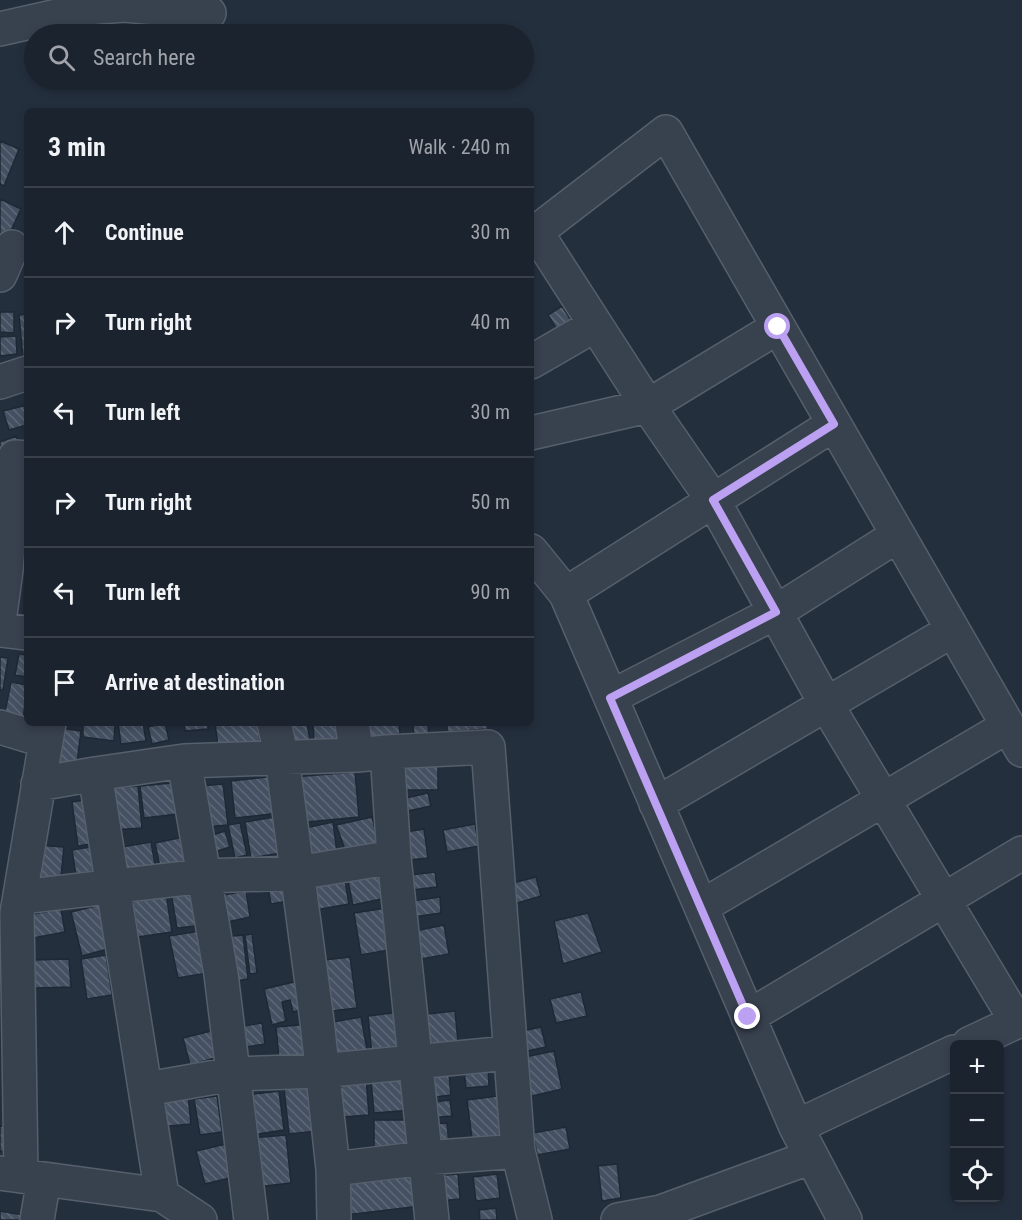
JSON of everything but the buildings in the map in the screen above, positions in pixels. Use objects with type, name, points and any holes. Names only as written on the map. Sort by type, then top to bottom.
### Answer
[{"type":"street","points":[[0,29],[72,12],[124,5],[209,13]]},
{"type":"street","points":[[534,232],[666,132],[1015,738],[884,800],[700,907]]},
{"type":"street","points":[[534,234],[713,500],[826,704],[1019,1021],[978,1040]]},
{"type":"street","points":[[534,360],[595,325]]},
{"type":"street","points":[[534,432],[648,406],[778,327]]},
{"type":"street","points":[[566,594],[834,424]]},
{"type":"street","points":[[0,614],[17,570],[15,457],[24,458]]},
{"type":"street","points":[[610,698],[776,612],[898,535]]},
{"type":"street","points":[[534,555],[566,594],[795,1127],[845,1220]]},
{"type":"street","points":[[0,630],[24,633]]},
{"type":"street","points":[[656,804],[953,630]]},
{"type":"street","points":[[275,726],[282,758],[317,1021],[320,1071],[333,1169],[334,1220]]},
{"type":"street","points":[[354,726],[372,753],[394,857],[432,1220]]},
{"type":"street","points":[[0,727],[47,732],[17,913],[22,1176],[37,1220]]},
{"type":"street","points":[[38,784],[184,761],[488,747],[518,1151],[535,1220]]},
{"type":"street","points":[[184,761],[221,974],[251,1220]]},
{"type":"street","points":[[95,774],[147,1089],[144,1203]]},
{"type":"street","points":[[748,1017],[1022,853]]},
{"type":"street","points":[[21,897],[204,876],[297,873],[394,857]]},
{"type":"street","points":[[147,1089],[233,1074],[320,1071],[509,1053]]},
{"type":"street","points":[[795,1127],[950,1054]]},
{"type":"street","points":[[333,1169],[425,1158],[518,1151]]},
{"type":"street","points":[[634,1219],[811,1157]]},
{"type":"street","points":[[22,1176],[144,1203],[200,1220]]},
{"type":"route","points":[[748,1017],[610,698],[776,612],[713,500],[834,424],[778,327]]}]
